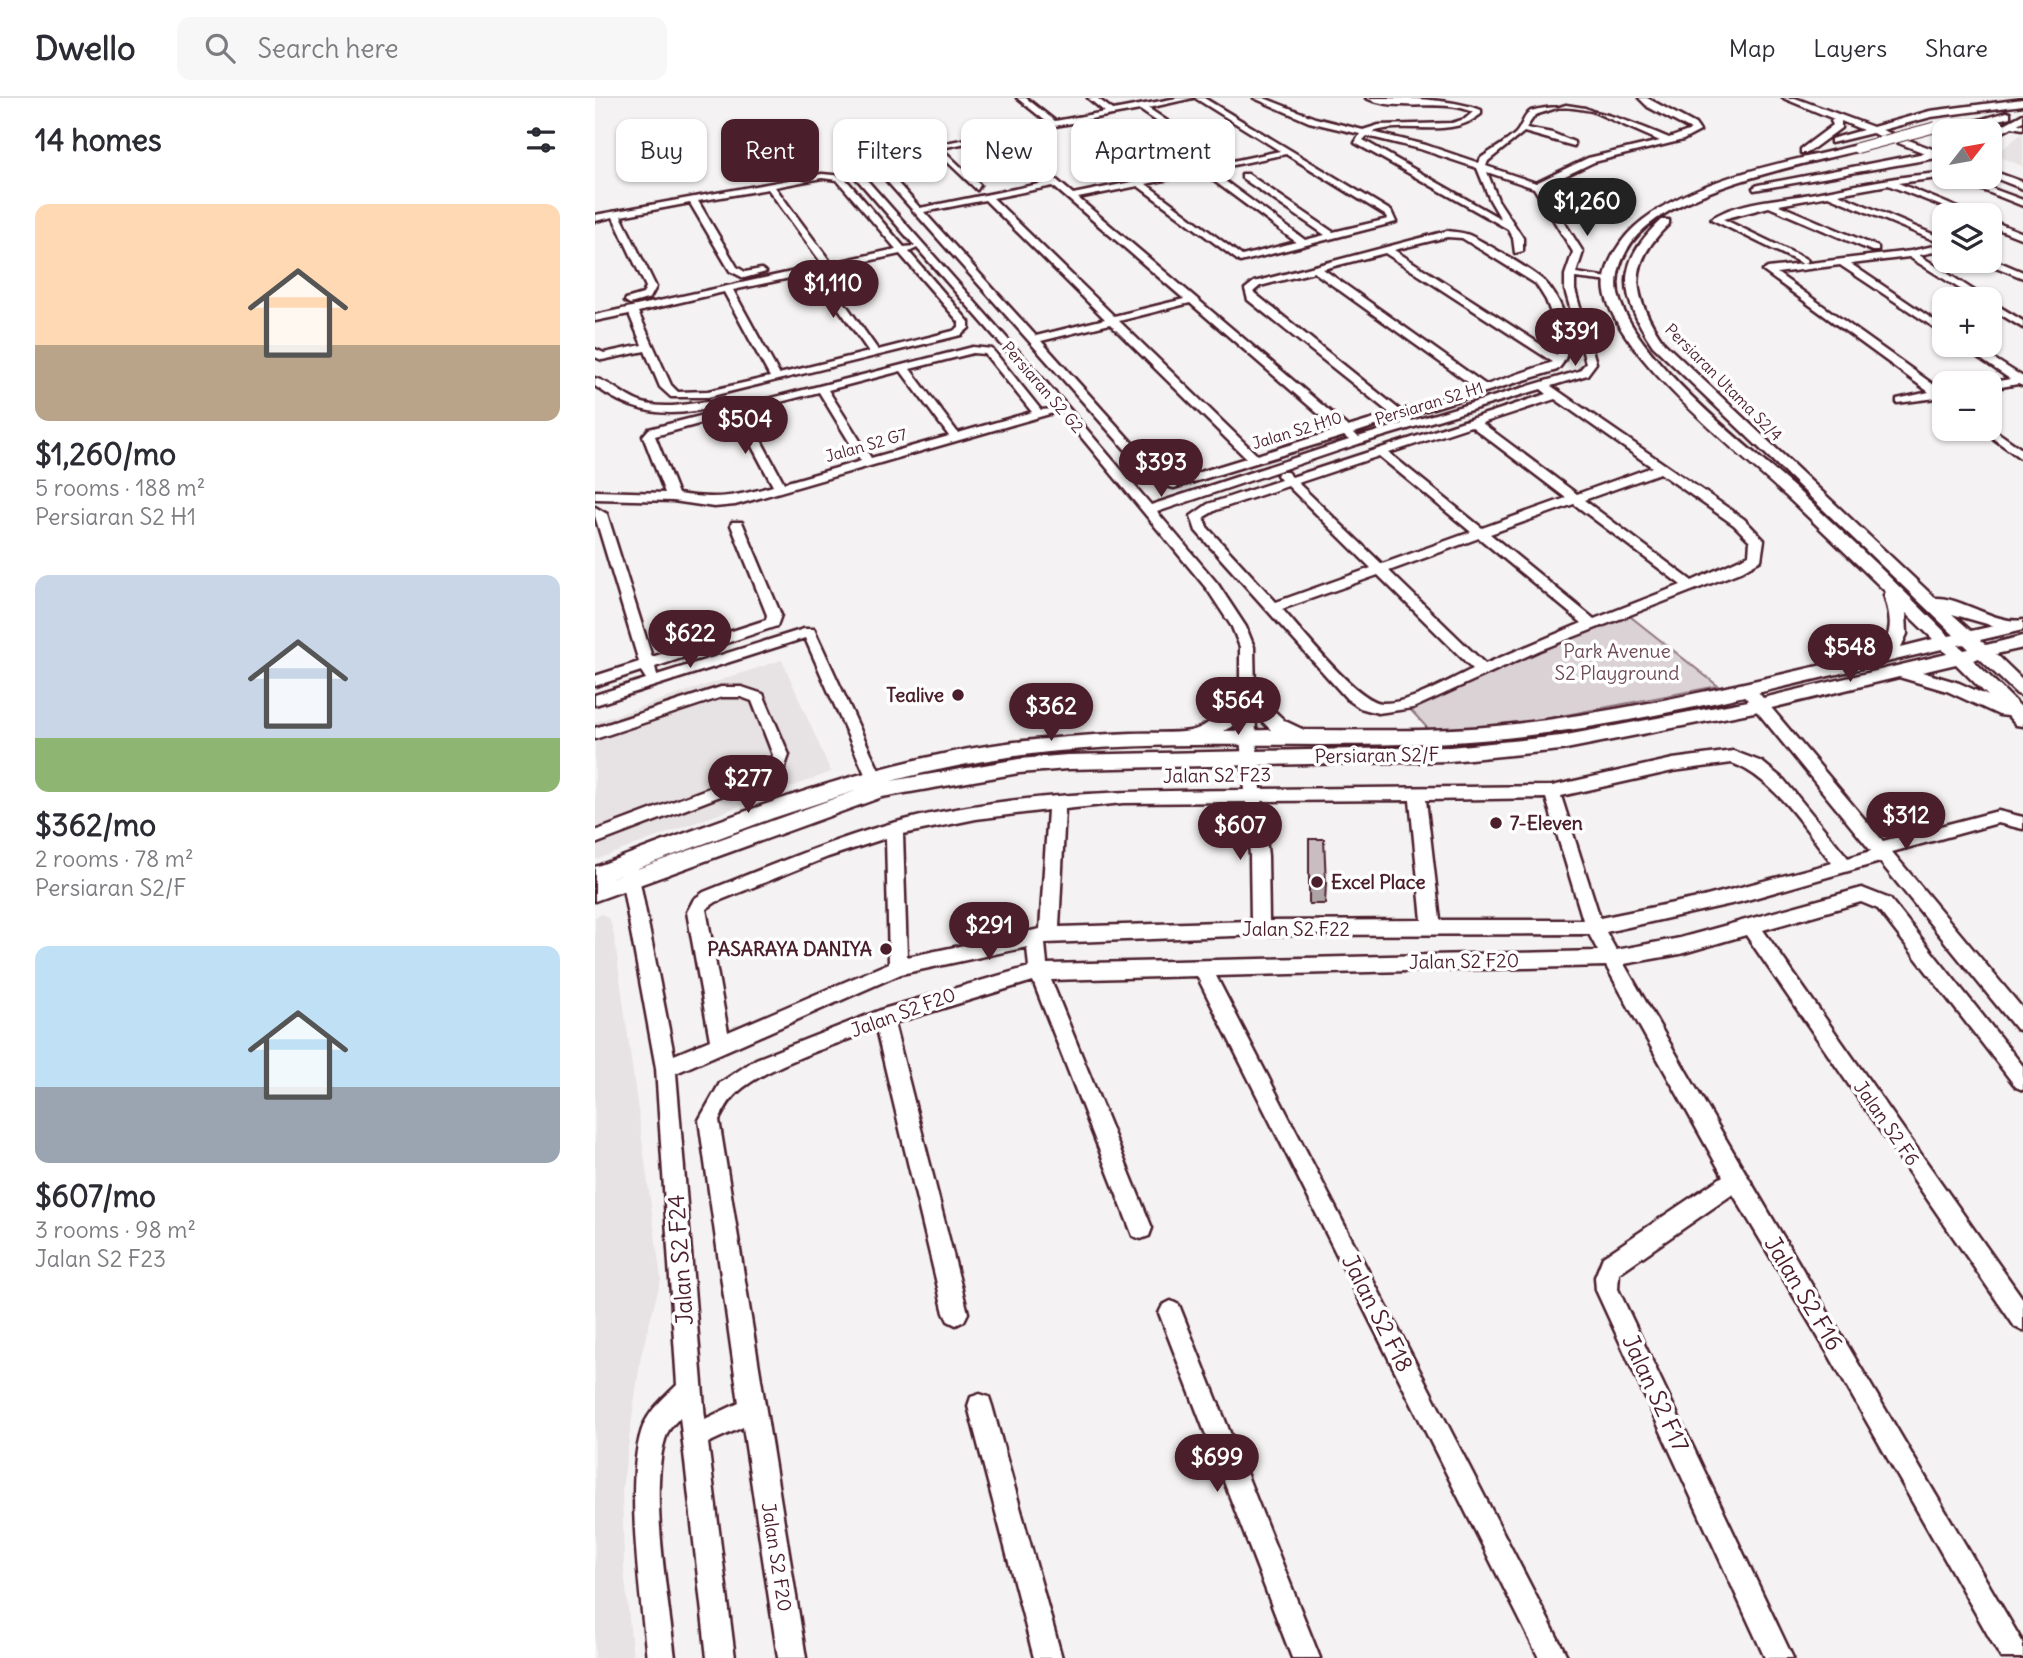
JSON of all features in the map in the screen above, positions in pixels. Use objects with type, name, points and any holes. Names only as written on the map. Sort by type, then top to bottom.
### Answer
[{"type":"main road","points":[[1787,98],[1829,114],[1876,124]]},
{"type":"main road","points":[[1802,98],[1876,124],[1932,149]]},
{"type":"main road","points":[[2023,103],[1930,114],[1876,124],[1804,150],[1727,190],[1684,198],[1644,223],[1621,251],[1610,279],[1618,313],[1656,362],[2023,720]]},
{"type":"main road","points":[[1975,119],[2023,103]]},
{"type":"main road","points":[[1989,119],[2023,111]]},
{"type":"main road","points":[[1843,113],[1867,117]]},
{"type":"main road","points":[[1804,150],[1838,126],[1829,114]]},
{"type":"main road","points":[[2002,130],[2021,123]]},
{"type":"main road","name":"Persiaran Utama S2/4","points":[[1932,133],[1727,190],[1691,205],[1651,235],[1632,267],[1630,285],[1633,303],[1650,334],[1673,361],[2023,690]]},
{"type":"main road","points":[[1749,189],[1932,155]]},
{"type":"main road","points":[[1899,163],[1932,165]]},
{"type":"main road","points":[[2002,172],[2023,179]]},
{"type":"main road","points":[[2002,174],[2023,186]]},
{"type":"main road","points":[[1885,656],[1897,642],[1901,629],[1890,590]]},
{"type":"main road","points":[[1921,594],[1976,617],[2023,624]]},
{"type":"main road","name":"Persiaran S2/F","points":[[877,783],[1019,766],[1249,747],[1309,737],[1433,736],[1494,732],[1601,718],[1747,689],[2023,624]]},
{"type":"main road","name":"Persiaran S2/F","points":[[595,893],[629,872],[877,783],[957,758],[1046,745],[1195,738],[1249,747],[1450,754],[1561,743],[1759,705],[2023,642]]},
{"type":"main road","points":[[2023,663],[2023,678]]},
{"type":"main road","points":[[1899,671],[1953,687],[1997,706],[2023,725]]},
{"type":"main road","points":[[1195,738],[1226,721],[1247,695],[1278,726],[1309,737]]},
{"type":"main road","name":"Persiaran S2/F","points":[[595,876],[629,872]]},
{"type":"street","points":[[1021,98],[1048,119]]},
{"type":"street","points":[[1092,98],[1112,113]]},
{"type":"street","points":[[1079,119],[1189,98]]},
{"type":"street","points":[[1140,183],[1240,259],[1389,223],[1393,217],[1199,98]]},
{"type":"street","points":[[1258,98],[1283,110],[1415,145],[1537,186],[1552,206],[1578,252],[1570,275],[1610,279]]},
{"type":"street","points":[[1370,98],[1391,101],[1454,100],[1469,105],[1478,112],[1471,120],[1446,125],[1381,127],[1363,133],[1358,141],[1509,226]]},
{"type":"street","points":[[1537,186],[1591,160],[1668,141],[1696,131],[1692,126],[1651,105],[1643,98]]},
{"type":"street","points":[[1518,251],[1518,238],[1494,200],[1481,167],[1484,160],[1523,130],[1532,113],[1552,105],[1577,103],[1668,141]]},
{"type":"street","points":[[1141,107],[1159,119]]},
{"type":"street","points":[[1446,125],[1469,133]]},
{"type":"street","points":[[1523,130],[1541,132],[1571,144]]},
{"type":"street","points":[[1235,163],[1286,152]]},
{"type":"street","points":[[947,157],[977,187]]},
{"type":"street","points":[[595,209],[833,166]]},
{"type":"street","points":[[595,218],[822,176],[840,178],[964,322],[964,328],[957,333],[876,354],[708,394],[675,395],[666,387],[632,309]]},
{"type":"street","points":[[1245,176],[1334,237]]},
{"type":"street","points":[[1516,179],[1557,176]]},
{"type":"street","points":[[1803,261],[1715,219],[1739,210],[1769,204],[1932,176]]},
{"type":"street","name":"Persiaran S2 G2","points":[[864,182],[1062,407],[1227,605],[1239,626],[1247,647],[1249,747],[1261,928]]},
{"type":"street","points":[[890,182],[1033,340],[1191,300]]},
{"type":"street","points":[[1072,197],[1145,182]]},
{"type":"street","points":[[1220,182],[1305,244]]},
{"type":"street","points":[[1887,182],[1940,203]]},
{"type":"street","points":[[918,211],[1055,183],[1357,441]]},
{"type":"street","points":[[769,186],[876,354]]},
{"type":"street","points":[[1985,189],[2023,204]]},
{"type":"street","points":[[1828,193],[1932,239]]},
{"type":"street","points":[[987,197],[1254,459]]},
{"type":"street","points":[[693,200],[733,269],[738,273],[755,274],[820,265]]},
{"type":"street","points":[[1465,202],[1494,200]]},
{"type":"street","points":[[1769,204],[1875,249]]},
{"type":"street","points":[[595,309],[636,300],[650,292],[651,286],[616,214]]},
{"type":"street","points":[[2003,228],[2023,221]]},
{"type":"street","points":[[2003,228],[2023,236]]},
{"type":"street","points":[[1387,250],[1560,362],[1565,353],[1564,340],[1549,291],[1475,242],[1457,234],[1447,234],[1315,268],[1257,284],[1248,291],[1252,298],[1411,425]]},
{"type":"street","points":[[595,318],[820,265],[901,248],[920,247]]},
{"type":"street","points":[[1932,248],[1911,254],[1768,271],[1932,388]]},
{"type":"street","points":[[1911,254],[1963,287]]},
{"type":"street","points":[[1842,262],[1932,323]]},
{"type":"street","points":[[2002,266],[2023,275]]},
{"type":"street","points":[[1315,268],[1484,389]]},
{"type":"street","name":"Persiaran S2 H1","points":[[1149,510],[1283,475],[1357,441],[1583,373],[1591,363],[1570,290],[1570,275]]},
{"type":"street","points":[[727,288],[776,378]]},
{"type":"street","points":[[2002,311],[2023,324]]},
{"type":"street","points":[[595,381],[622,400],[638,407],[658,410],[685,409],[998,335]]},
{"type":"street","name":"Jalan S2 H10","points":[[1033,340],[1165,484],[1174,484],[1553,368],[1560,362]]},
{"type":"street","points":[[595,352],[602,357],[649,347]]},
{"type":"street","points":[[673,497],[650,433],[973,351],[988,351],[1039,414]]},
{"type":"street","points":[[1983,357],[2022,382]]},
{"type":"street","points":[[904,368],[956,438]]},
{"type":"street","points":[[2002,384],[2022,382]]},
{"type":"street","points":[[1542,385],[1739,522],[1757,540],[1756,557],[1735,569],[1689,585],[1483,670],[1408,704],[1389,709],[1366,706],[1201,528],[1197,516],[1283,475],[1381,452],[1555,395]]},
{"type":"street","points":[[822,389],[868,463]]},
{"type":"street","points":[[1901,401],[1932,396]]},
{"type":"street","name":"Jalan S2 G7","points":[[595,495],[729,502],[1062,407]]},
{"type":"street","points":[[739,410],[780,488]]},
{"type":"street","points":[[1472,421],[1689,585]]},
{"type":"street","points":[[2002,441],[2023,456]]},
{"type":"street","points":[[1381,452],[1593,625]]},
{"type":"street","points":[[1273,608],[1661,468]]},
{"type":"street","points":[[1283,475],[1483,670]]},
{"type":"street","points":[[598,513],[652,681]]},
{"type":"street","points":[[595,681],[772,624],[774,615],[737,525]]},
{"type":"street","points":[[595,838],[763,775],[777,768],[781,755],[758,698],[742,692],[721,692],[602,732],[598,699],[809,632],[877,783]]},
{"type":"street","points":[[1747,689],[2023,1023]]},
{"type":"street","name":"Jalan S2 F23","points":[[720,1045],[696,912],[700,904],[710,897],[857,840],[894,829],[1057,803],[1123,797],[1552,792],[1714,757],[1733,757],[1756,766],[1778,784],[1844,866]]},
{"type":"street","name":"Jalan S2 F16","points":[[1552,792],[1594,927],[1736,1179],[1839,1349],[2016,1658]]},
{"type":"street","points":[[1417,793],[1432,928]]},
{"type":"street","points":[[1057,803],[1039,972],[1140,1228]]},
{"type":"street","name":"Jalan S2 F22","points":[[666,1068],[898,967],[1042,937],[1261,928],[1594,927],[1636,919],[1844,866],[1881,851],[1998,817],[2023,823]]},
{"type":"street","points":[[894,829],[898,967]]},
{"type":"street","name":"Jalan S2 F24","points":[[629,872],[666,1068],[689,1389],[721,1658]]},
{"type":"street","name":"Jalan S2 F20","points":[[792,1658],[709,1120],[720,1097],[737,1080],[883,1017],[978,986],[1039,972],[1613,958],[1680,946],[1862,895],[1884,904],[2023,1082]]},
{"type":"street","name":"Jalan S2 F6","points":[[1751,927],[2023,1319]]},
{"type":"street","name":"Jalan S2 F18","points":[[1202,967],[1554,1658]]},
{"type":"street","points":[[883,1017],[956,1313]]},
{"type":"street","name":"Jalan S2 F17","points":[[1736,1179],[1611,1265],[1606,1277],[1607,1290],[1779,1658]]},
{"type":"street","points":[[1171,1313],[1306,1658]]},
{"type":"street","points":[[661,1658],[646,1522],[648,1463],[656,1426],[689,1389]]},
{"type":"street","points":[[980,1406],[1048,1658]]},
{"type":"street","points":[[696,1436],[752,1410]]},
{"type":"shaded area","points":[[2023,134],[2023,166],[2002,158],[2002,149]]},
{"type":"shaded area","points":[[782,660],[831,772],[595,860],[595,722]]},
{"type":"shaded area","points":[[602,914],[610,920],[614,935],[661,1279],[641,1355],[622,1489],[624,1570],[633,1658],[595,1658],[595,917]]},
{"type":"green space","name":"Park Avenue S2 Playground","points":[[1626,613],[1718,686],[1492,729],[1431,732],[1407,706],[1539,646]]},
{"type":"building","points":[[1309,839],[1324,839],[1326,883],[1309,883]]},
{"type":"place","name":"Tealive","points":[[958,695]]},
{"type":"place","name":"7-Eleven","points":[[1496,823]]},
{"type":"place","name":"Excel Place","points":[[1317,882]]},
{"type":"place","name":"PASARAYA DANIYA","points":[[886,949]]}]
